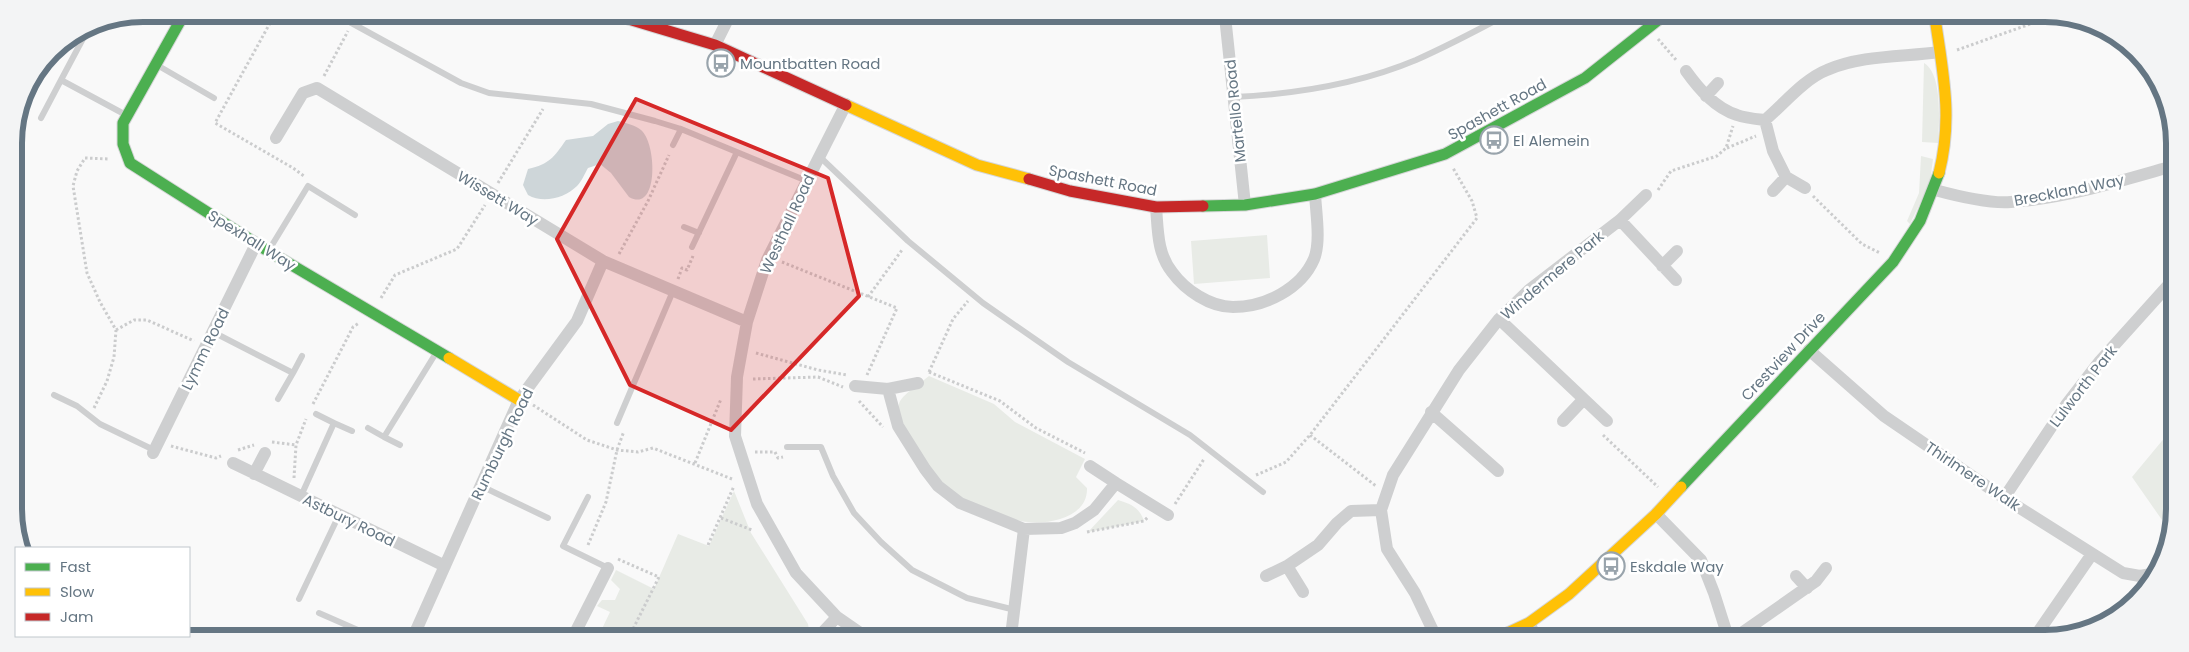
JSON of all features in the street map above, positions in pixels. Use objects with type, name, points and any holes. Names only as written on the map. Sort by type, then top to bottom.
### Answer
[{"type":"street","name":"Martello Road","points":[[1227,22],[1245,205]]},
{"type":"street","name":"Spashett Road","points":[[641,23],[715,45],[977,165],[1070,191],[1156,207],[1245,205],[1315,194],[1446,154],[1585,78],[1652,22]]},
{"type":"street","name":"Crestview Drive","points":[[1516,629],[1529,623],[1569,594],[1656,514],[1893,262],[1909,241],[1922,220],[1935,190],[1942,166],[1948,122],[1936,22]]},
{"type":"street","points":[[123,153],[121,142],[123,123],[179,23]]},
{"type":"street","points":[[715,45],[726,23]]},
{"type":"street","points":[[1766,126],[1799,89],[1826,70],[1861,61],[1940,52]]},
{"type":"street","points":[[1686,71],[1706,96],[1737,115],[1766,126]]},
{"type":"street","points":[[1706,96],[1718,83]]},
{"type":"street","points":[[276,138],[303,94],[318,88]]},
{"type":"street","name":"Wissett Way","points":[[318,88],[608,264],[747,322]]},
{"type":"street","name":"Westhall Road","points":[[846,104],[767,260],[747,322],[737,377],[736,436],[757,504],[796,574],[837,617],[854,630]]},
{"type":"street","points":[[1766,126],[1773,151],[1786,177],[1805,188]]},
{"type":"street","name":"Spexhall Way","points":[[123,153],[130,163],[256,244],[371,314],[520,399]]},
{"type":"street","name":"Breckland Way","points":[[1935,190],[1961,197],[2009,203],[2094,188],[2166,168]]},
{"type":"street","points":[[1773,191],[1786,177]]},
{"type":"street","points":[[1156,207],[1159,248],[1171,272],[1186,288],[1210,302],[1232,307],[1265,302],[1295,286],[1314,258],[1317,231],[1315,194]]},
{"type":"street","name":"Windermere Park","points":[[1432,629],[1415,593],[1387,549],[1381,510],[1393,475],[1459,370],[1498,319],[1529,290],[1620,220],[1646,195]]},
{"type":"street","points":[[1620,220],[1676,280]]},
{"type":"street","name":"Lymm Road","points":[[155,448],[256,244]]},
{"type":"street","points":[[1662,266],[1677,250]]},
{"type":"street","name":"Rumburgh Road","points":[[416,630],[520,399],[577,321],[608,264]]},
{"type":"street","name":"Lulworth Park","points":[[2004,498],[2066,406],[2100,361],[2166,288]]},
{"type":"street","points":[[1498,319],[1607,421]]},
{"type":"street","name":"Thirlmere Walk","points":[[1809,350],[1884,416],[2004,498],[2123,573],[2140,576],[2147,575]]},
{"type":"street","points":[[855,382],[888,389],[918,383]]},
{"type":"street","points":[[888,389],[898,426],[925,469],[938,486],[960,503],[1024,529],[1061,528],[1074,523],[1094,510],[1116,483]]},
{"type":"street","points":[[1563,421],[1583,400]]},
{"type":"street","points":[[1431,412],[1498,471]]},
{"type":"street","points":[[254,474],[268,448]]},
{"type":"street","name":"Astbury Road","points":[[230,457],[254,474],[444,566]]},
{"type":"street","points":[[1090,466],[1168,515]]},
{"type":"street","points":[[1266,576],[1288,566],[1318,544],[1337,523],[1351,512],[1381,510]]},
{"type":"street","points":[[1656,514],[1701,560],[1726,629]]},
{"type":"street","points":[[1012,630],[1024,529]]},
{"type":"street","points":[[2040,629],[2092,554]]},
{"type":"street","points":[[1288,566],[1303,592]]},
{"type":"street","points":[[577,630],[608,568]]},
{"type":"street","points":[[1747,629],[1816,582],[1826,568]]},
{"type":"street","points":[[1796,576],[1806,588]]},
{"type":"street","points":[[825,630],[837,617]]},
{"type":"street","points":[[1529,623],[1532,629]]},
{"type":"lane","points":[[1234,97],[1293,92],[1365,77],[1416,60],[1491,22]]},
{"type":"lane","points":[[352,24],[461,83],[489,93],[591,104],[681,129],[808,181]]},
{"type":"lane","points":[[41,118],[83,39]]},
{"type":"lane","points":[[156,65],[214,98]]},
{"type":"lane","points":[[61,80],[127,116]]},
{"type":"lane","points":[[673,145],[681,129]]},
{"type":"lane","points":[[692,247],[737,152]]},
{"type":"lane","points":[[820,157],[908,241],[973,295],[1068,362],[1190,435],[1263,492]]},
{"type":"lane","points":[[268,251],[308,186],[355,215]]},
{"type":"lane","points":[[684,227],[699,233]]},
{"type":"lane","points":[[617,423],[673,291]]},
{"type":"lane","points":[[213,332],[293,374]]},
{"type":"lane","points":[[384,437],[436,352]]},
{"type":"lane","points":[[278,399],[302,356]]},
{"type":"lane","points":[[54,395],[77,406],[100,424],[155,448]]},
{"type":"lane","points":[[316,414],[352,431]]},
{"type":"lane","points":[[297,495],[334,423]]},
{"type":"lane","points":[[368,428],[400,445]]},
{"type":"lane","points":[[787,448],[821,447],[833,476],[854,513],[880,542],[912,570],[967,598],[1015,610]]},
{"type":"lane","points":[[481,486],[548,518]]},
{"type":"lane","points":[[588,497],[563,546],[608,568]]},
{"type":"lane","points":[[299,599],[339,515]]},
{"type":"lane","points":[[319,613],[358,630]]},
{"type":"path","points":[[1656,22],[1686,71]]},
{"type":"path","points":[[1954,51],[2036,22]]},
{"type":"path","points":[[270,23],[215,123],[293,168],[306,178],[308,186]]},
{"type":"path","points":[[318,88],[352,24]]},
{"type":"path","points":[[312,406],[353,327],[371,314],[395,275],[457,250],[549,100]]},
{"type":"path","points":[[1726,148],[1737,115]]},
{"type":"path","points":[[1646,195],[1651,199],[1671,171],[1717,156],[1726,148],[1766,126]]},
{"type":"path","points":[[608,264],[648,201],[673,145]]},
{"type":"path","points":[[90,417],[107,381],[114,357],[116,330],[100,302],[87,273],[73,186],[77,171],[85,158],[113,159],[123,153]]},
{"type":"path","points":[[1248,481],[1258,473],[1286,462],[1310,435],[1477,218],[1472,201],[1446,154]]},
{"type":"path","points":[[1805,188],[1862,244],[1880,254]]},
{"type":"path","points":[[868,297],[908,241]]},
{"type":"path","points":[[673,291],[682,268],[687,270],[696,249],[692,247]]},
{"type":"path","points":[[753,379],[818,377],[835,382],[855,382],[866,376],[897,308],[782,262]]},
{"type":"path","points":[[918,383],[929,372],[953,319],[973,295]]},
{"type":"path","points":[[116,330],[134,320],[147,320],[206,347]]},
{"type":"path","points":[[756,353],[855,382]]},
{"type":"path","points":[[818,370],[818,377]]},
{"type":"path","points":[[929,372],[1000,401],[1036,428],[1092,457],[1090,466]]},
{"type":"path","points":[[695,463],[722,398]]},
{"type":"path","points":[[520,399],[588,440],[617,450],[638,452],[653,448],[732,479]]},
{"type":"path","points":[[858,400],[888,432]]},
{"type":"path","points":[[297,495],[296,445],[308,415]]},
{"type":"path","points":[[1607,421],[1600,432],[1659,488]]},
{"type":"path","points":[[596,548],[586,544],[606,502],[617,450],[624,432],[617,423]]},
{"type":"path","points":[[1310,435],[1387,494]]},
{"type":"path","points":[[155,448],[216,458],[230,457],[256,444]]},
{"type":"path","points":[[268,448],[296,445]]},
{"type":"path","points":[[755,452],[776,452],[778,458],[788,456],[787,448]]},
{"type":"path","points":[[1168,515],[1209,450]]},
{"type":"path","points":[[708,545],[734,486]]},
{"type":"path","points":[[1074,523],[1082,533],[1144,521],[1154,506]]},
{"type":"path","points":[[721,518],[752,530]]},
{"type":"path","points":[[614,556],[659,577],[633,630]]},
{"type":"highlighted area","points":[[636,99],[828,178],[859,296],[731,430],[630,385],[557,239]]},
{"type":"shaded area","points":[[1924,63],[1930,69],[1937,88],[1939,112],[1938,143],[1922,142]]},
{"type":"shaded area","points":[[618,121],[639,128],[646,137],[650,148],[652,175],[646,196],[639,200],[629,197],[611,173],[600,164],[588,168],[577,186],[566,194],[547,199],[534,198],[528,195],[523,185],[528,169],[542,165],[551,159],[566,140],[593,136],[608,124]]},
{"type":"shaded area","points":[[1921,156],[1933,159],[1930,182],[1910,224],[1907,221],[1919,193]]},
{"type":"shaded area","points":[[1267,235],[1270,278],[1194,284],[1191,241]]},
{"type":"shaded area","points":[[929,376],[994,404],[1015,422],[1085,459],[1076,477],[1087,488],[1085,499],[1080,507],[1073,513],[1053,521],[1021,521],[970,504],[946,486],[939,479],[907,432],[899,415],[901,400]]},
{"type":"shaded area","points":[[2166,436],[2166,508],[2163,533],[2162,520],[2132,477]]},
{"type":"shaded area","points":[[734,491],[751,533],[808,624],[809,630],[602,630],[610,612],[597,606],[602,600],[615,600],[620,589],[611,580],[616,570],[654,589],[678,534],[709,546]]},
{"type":"shaded area","points":[[1118,500],[1134,507],[1144,521],[1088,532]]},
{"type":"traffic: fast","points":[[1203,206],[1245,205],[1315,194],[1445,154],[1585,78],[1655,22]]},
{"type":"traffic: fast","points":[[179,23],[123,123],[123,144],[130,163],[268,251],[449,358]]},
{"type":"traffic: fast","points":[[1681,487],[1893,262],[1920,221],[1939,173]]},
{"type":"traffic: slow","points":[[1936,22],[1946,114],[1943,153],[1939,173]]},
{"type":"traffic: slow","points":[[846,105],[977,165],[1029,179]]},
{"type":"traffic: slow","points":[[449,358],[519,400]]},
{"type":"traffic: slow","points":[[1516,629],[1529,623],[1569,594],[1656,514],[1681,487]]},
{"type":"traffic: jam","points":[[641,23],[715,45],[846,105]]},
{"type":"traffic: jam","points":[[1029,179],[1070,191],[1156,207],[1203,206]]},
{"type":"place","name":"Mountbatten Road","points":[[721,63]]},
{"type":"place","name":"El Alemein","points":[[1494,140]]},
{"type":"place","name":"Eskdale Way","points":[[1611,566]]}]
